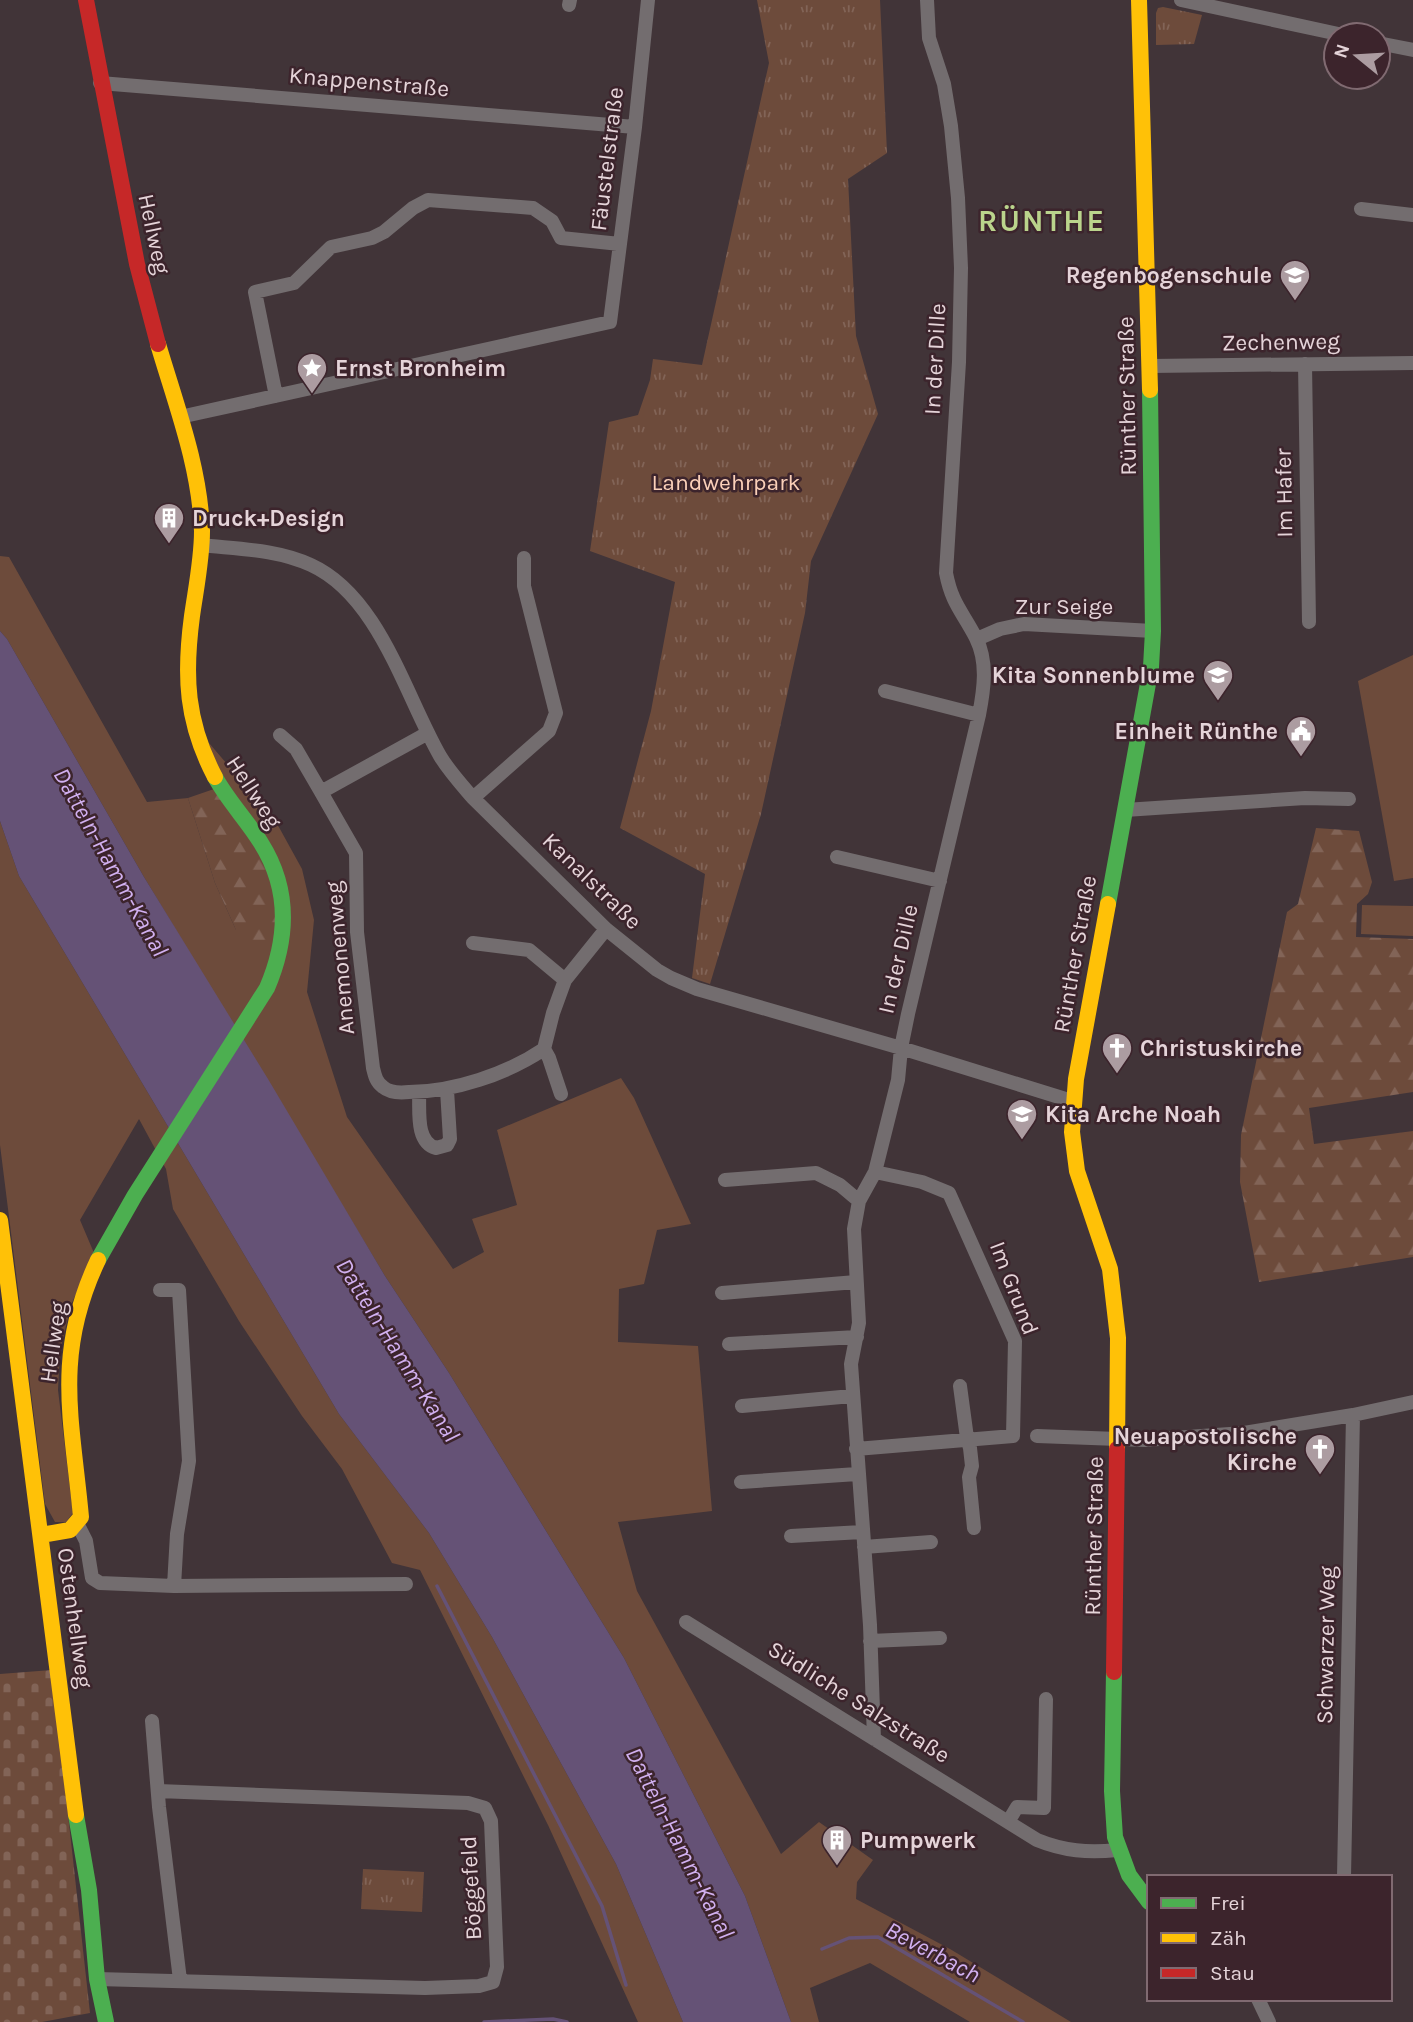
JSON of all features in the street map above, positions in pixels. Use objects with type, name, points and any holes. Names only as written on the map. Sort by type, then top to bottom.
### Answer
[{"type":"street","name":"Hellweg","points":[[78,1525],[80,1517],[68,1412],[68,1378],[75,1321],[86,1284],[102,1249],[274,975],[282,952],[285,925],[284,900],[278,875],[269,856],[210,770],[188,706],[187,664],[201,545],[201,508],[180,417],[145,300],[100,83],[86,0]]},
{"type":"street","name":"Fäustelstraße","points":[[276,396],[610,323],[648,0]]},
{"type":"street","name":"In der Dille","points":[[859,1201],[875,1172],[898,1080],[901,1048],[979,715],[984,674],[977,639],[954,603],[946,573],[959,362],[961,268],[951,126],[944,84],[929,38],[926,0]]},
{"type":"street","name":"Rünther Straße","points":[[1139,0],[1150,366],[1153,631],[1151,667],[1072,1101],[1073,1156],[1110,1269],[1118,1338],[1112,1791],[1114,1838],[1129,1875],[1147,1899]]},
{"type":"street","points":[[1181,0],[1322,30]]},
{"type":"street","points":[[1392,46],[1413,50]]},
{"type":"street","name":"Knappenstraße","points":[[100,83],[635,127]]},
{"type":"street","points":[[180,417],[276,396],[255,292],[294,283],[331,247],[372,238],[384,232],[420,203],[438,199],[533,208],[552,221],[561,238],[620,244]]},
{"type":"street","points":[[1361,209],[1413,215]]},
{"type":"street","name":"Zechenweg","points":[[1150,366],[1413,363]]},
{"type":"street","name":"Im Hafer","points":[[1305,364],[1309,622]]},
{"type":"street","name":"Kanalstraße","points":[[201,545],[278,554],[298,560],[312,565],[347,591],[385,645],[441,757],[473,798],[606,929],[657,970],[685,985],[1072,1101]]},
{"type":"street","points":[[473,798],[549,731],[556,713],[524,586],[524,558]]},
{"type":"street","name":"Zur Seige","points":[[977,639],[999,629],[1024,624],[1153,631]]},
{"type":"street","points":[[885,691],[979,715]]},
{"type":"street","points":[[321,792],[428,733]]},
{"type":"street","name":"Anemonenweg","points":[[280,735],[296,750],[356,853],[357,932],[376,1080],[384,1089],[395,1093],[447,1090],[529,1059],[544,1049]]},
{"type":"street","points":[[1125,810],[1305,799],[1349,799]]},
{"type":"street","name":"In der Dille","points":[[837,857],[940,881]]},
{"type":"street","points":[[561,1094],[544,1049],[553,1013],[565,980],[606,929]]},
{"type":"street","points":[[473,943],[530,950],[565,980]]},
{"type":"street","points":[[419,1092],[422,1134],[425,1142],[436,1148],[447,1145],[450,1139],[447,1090]]},
{"type":"street","name":"Im Grund","points":[[856,1449],[1013,1436],[1015,1341],[949,1193],[922,1182],[875,1172]]},
{"type":"street","points":[[725,1180],[816,1173],[840,1185],[859,1201],[854,1229],[859,1324],[851,1364],[874,1739]]},
{"type":"street","name":"Ostenhellweg","points":[[0,1220],[77,1820],[89,1890],[97,1979],[106,2022]]},
{"type":"street","points":[[722,1293],[856,1282]]},
{"type":"street","points":[[160,1290],[179,1290],[190,1461],[177,1534],[174,1586]]},
{"type":"street","points":[[729,1344],[857,1338]]},
{"type":"street","points":[[960,1386],[972,1466],[970,1477],[974,1528]]},
{"type":"street","points":[[742,1406],[852,1396]]},
{"type":"street","points":[[1037,1436],[1145,1440],[1244,1433],[1413,1402]]},
{"type":"street","name":"Schwarzer Weg","points":[[1344,1875],[1353,1415]]},
{"type":"street","points":[[741,1482],[857,1474]]},
{"type":"street","points":[[41,1535],[71,1530],[78,1525],[86,1541],[92,1578],[100,1583],[174,1586],[406,1584]]},
{"type":"street","points":[[791,1536],[862,1532]]},
{"type":"street","points":[[864,1548],[932,1542]]},
{"type":"street","name":"Südliche Salzstraße","points":[[686,1622],[1037,1840],[1067,1850],[1089,1853],[1117,1850]]},
{"type":"street","points":[[870,1641],[940,1638]]},
{"type":"street","points":[[1008,1822],[1017,1807],[1044,1808],[1046,1699]]},
{"type":"street","points":[[152,1721],[180,1980]]},
{"type":"street","name":"Böggefeld","points":[[97,1979],[425,1988],[486,1985],[492,1982],[497,1967],[491,1821],[485,1808],[468,1803],[158,1791]]},
{"type":"street","points":[[1260,2001],[1269,2022]]},
{"type":"green space","name":"Landwehrpark","points":[[757,0],[880,0],[887,153],[848,179],[856,336],[878,414],[811,561],[805,613],[761,814],[710,984],[692,978],[705,874],[620,828],[651,711],[675,582],[590,551],[609,422],[638,415],[650,380],[653,359],[702,365],[769,63]]},
{"type":"green space","points":[[1158,8],[1202,15],[1194,44],[1156,45],[1156,13]]},
{"type":"green space","points":[[0,556],[9,557],[147,802],[188,798],[215,883],[236,930],[209,743],[275,820],[302,869],[314,920],[307,992],[347,1117],[453,1269],[484,1252],[472,1219],[517,1205],[497,1130],[621,1078],[634,1098],[691,1224],[657,1230],[644,1284],[619,1289],[618,1342],[698,1346],[712,1511],[618,1522],[637,1591],[781,1854],[819,1822],[873,1860],[857,1882],[856,1899],[950,1949],[1071,2022],[970,2022],[870,1963],[810,1988],[819,2022],[791,2022],[745,1896],[624,1658],[449,1373],[385,1276],[144,877],[0,631]]},
{"type":"green space","points":[[1413,655],[1413,878],[1394,881],[1358,681]]},
{"type":"green space","points":[[214,789],[256,850],[272,883],[280,919],[279,932],[267,972],[236,930],[215,883],[188,798]]},
{"type":"green space","points":[[0,821],[19,876],[339,1414],[429,1533],[492,1637],[616,1864],[683,2022],[638,2022],[548,1825],[420,1570],[392,1563],[342,1469],[302,1416],[239,1321],[173,1209],[166,1169],[139,1119],[80,1220],[94,1253],[71,1305],[60,1351],[58,1390],[73,1513],[66,1522],[55,1522],[45,1504],[0,1145]]},
{"type":"green space","points":[[1316,828],[1359,831],[1372,882],[1368,894],[1357,904],[1356,937],[1413,939],[1413,1092],[1309,1108],[1314,1144],[1413,1131],[1413,1257],[1259,1282],[1240,1182],[1241,1135],[1287,912],[1298,904]]},
{"type":"green space","points":[[1362,905],[1413,906],[1413,936],[1361,934]]},
{"type":"green space","points":[[52,1670],[90,2013],[42,2022],[0,2022],[0,1674]]},
{"type":"green space","points":[[363,1869],[424,1872],[422,1912],[361,1909]]},
{"type":"water","name":"Datteln-Hamm-Kanal","points":[[0,631],[144,877],[385,1276],[449,1373],[624,1658],[745,1896],[791,2022],[683,2022],[616,1864],[492,1637],[429,1533],[339,1414],[19,876],[0,821]]},
{"type":"waterway","points":[[437,1586],[602,1906],[626,1985]]},
{"type":"waterway","name":"Beverbach","points":[[822,1949],[849,1938],[878,1937],[1023,2022]]},
{"type":"waterway","name":"Beverbach","points":[[484,2022],[553,2019],[567,2022]]},
{"type":"traffic: fast","points":[[1108,904],[1151,667],[1153,631],[1150,390]]},
{"type":"traffic: fast","points":[[98,1260],[135,1195],[267,988],[279,951],[283,914],[277,878],[261,843],[215,777]]},
{"type":"traffic: fast","points":[[1114,1672],[1112,1791],[1115,1837],[1129,1875],[1147,1899]]},
{"type":"traffic: fast","points":[[76,1815],[89,1890],[97,1979],[106,2022]]},
{"type":"traffic: slow","points":[[1139,0],[1150,390]]},
{"type":"traffic: slow","points":[[158,344],[186,436],[197,483],[202,531],[188,679],[198,737],[215,777]]},
{"type":"traffic: slow","points":[[1108,904],[1076,1079],[1072,1132],[1077,1171],[1110,1269],[1118,1338],[1117,1449]]},
{"type":"traffic: slow","points":[[0,1220],[76,1815]]},
{"type":"traffic: slow","points":[[41,1535],[70,1530],[81,1517],[71,1418],[70,1357],[84,1294],[98,1260]]},
{"type":"traffic: jam","points":[[86,0],[137,264],[158,344]]},
{"type":"traffic: jam","points":[[1114,1672],[1117,1449]]},
{"type":"place","name":"Regenbogenschule","points":[[1295,302]]},
{"type":"place","name":"Ernst Bronheim","points":[[312,395]]},
{"type":"place","name":"Druck+Design","points":[[169,545]]},
{"type":"place","name":"Kita Sonnenblume","points":[[1218,702]]},
{"type":"place","name":"Einheit Rünthe","points":[[1301,758]]},
{"type":"place","name":"Christuskirche","points":[[1117,1075]]},
{"type":"place","name":"Kita Arche Noah","points":[[1022,1141]]},
{"type":"place","name":"Neuapostolische Kirche","points":[[1320,1476]]},
{"type":"place","name":"Pumpwerk","points":[[837,1867]]},
{"type":"district","name":"RÜNTHE","points":[[1042,221]]}]
